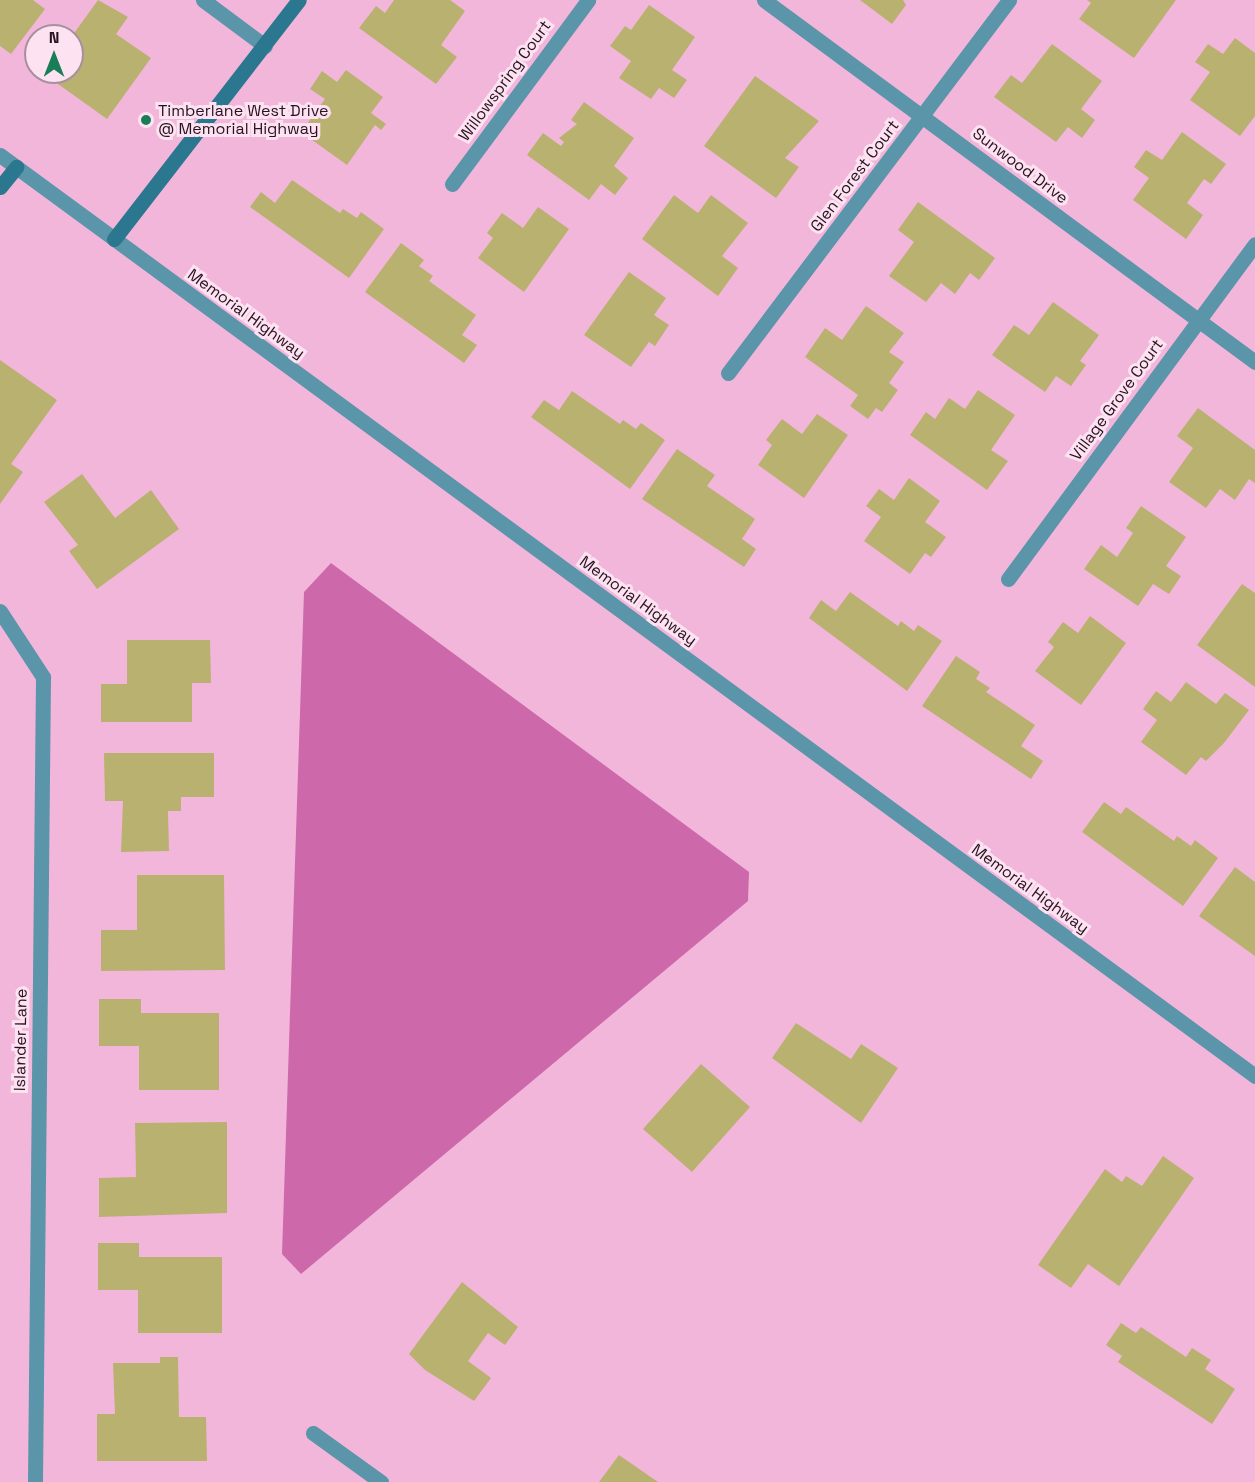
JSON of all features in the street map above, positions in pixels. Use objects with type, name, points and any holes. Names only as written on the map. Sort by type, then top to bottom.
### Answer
[{"type":"street","points":[[203,0],[265,46]]},
{"type":"street","points":[[114,238],[299,0]]},
{"type":"street","name":"Willowspring Court","points":[[452,184],[588,0]]},
{"type":"street","name":"Sunwood Drive","points":[[764,0],[1255,362]]},
{"type":"street","name":"Glen Forest Court","points":[[728,373],[1009,0]]},
{"type":"street","name":"Memorial Highway","points":[[0,155],[1255,1076]]},
{"type":"street","points":[[0,187],[16,167]]},
{"type":"street","name":"Village Grove Court","points":[[1008,579],[1255,244]]},
{"type":"street","name":"Islander Lane","points":[[0,611],[43,677],[35,1482]]},
{"type":"street","points":[[313,1433],[381,1482]]},
{"type":"shaded area","points":[[331,563],[749,872],[748,901],[301,1274],[282,1254],[304,592]]},
{"type":"building","points":[[0,0],[33,0],[45,9],[34,24],[24,24],[24,37],[11,54],[0,46]]},
{"type":"building","points":[[98,0],[128,17],[116,34],[151,58],[107,119],[58,84],[84,84],[84,24],[81,24]]},
{"type":"building","points":[[394,0],[450,0],[465,11],[441,45],[457,57],[436,84],[359,28],[376,6],[385,13]]},
{"type":"building","points":[[860,0],[903,0],[906,5],[892,24]]},
{"type":"building","points":[[1087,0],[1176,0],[1134,58],[1079,19],[1091,3]]},
{"type":"building","points":[[649,5],[695,37],[672,70],[687,80],[674,98],[659,88],[651,99],[619,78],[631,61],[610,46],[625,26],[631,30]]},
{"type":"building","points":[[1235,38],[1255,53],[1255,116],[1240,136],[1190,100],[1210,72],[1195,62],[1208,44],[1223,54]]},
{"type":"building","points":[[1052,44],[1102,81],[1081,109],[1095,120],[1082,138],[1068,127],[1056,142],[994,97],[1011,75],[1022,83]]},
{"type":"building","points":[[346,70],[383,97],[371,113],[386,124],[381,130],[375,125],[347,165],[301,132],[325,99],[310,89],[322,71],[337,82]]},
{"type":"building","points":[[755,76],[819,121],[785,158],[799,167],[776,198],[704,146]]},
{"type":"building","points":[[584,102],[634,138],[614,166],[628,178],[615,195],[601,184],[589,200],[527,155],[543,133],[561,146],[564,142],[559,138],[577,124],[571,120]]},
{"type":"building","points":[[1182,132],[1226,164],[1211,184],[1204,179],[1187,203],[1203,215],[1186,239],[1133,200],[1149,178],[1134,167],[1146,150],[1162,160]]},
{"type":"building","points":[[292,180],[340,213],[343,209],[357,218],[361,212],[384,229],[349,278],[250,207],[261,192],[275,203]]},
{"type":"building","points":[[674,195],[698,213],[711,195],[748,223],[722,256],[738,268],[718,296],[642,239]]},
{"type":"building","points":[[918,202],[995,258],[979,280],[970,273],[955,294],[941,283],[926,302],[889,276],[914,242],[898,230]]},
{"type":"building","points":[[538,207],[569,229],[524,292],[478,258],[493,238],[487,233],[502,213],[523,228]]},
{"type":"building","points":[[401,243],[424,260],[419,266],[433,276],[429,281],[476,315],[462,335],[477,345],[464,363],[365,292]]},
{"type":"building","points":[[629,272],[666,298],[654,315],[669,325],[655,346],[649,342],[631,367],[584,335]]},
{"type":"building","points":[[1053,302],[1099,335],[1080,361],[1086,365],[1071,386],[1056,376],[1045,392],[992,355],[1014,325],[1029,335]]},
{"type":"building","points":[[866,306],[904,333],[889,352],[904,362],[889,383],[898,390],[882,412],[876,408],[868,419],[850,406],[858,395],[805,357],[825,328],[842,340]]},
{"type":"building","points":[[0,360],[57,400],[11,464],[23,472],[0,504]]},
{"type":"building","points":[[978,390],[1015,415],[991,450],[1008,461],[987,490],[910,435],[926,412],[935,419],[949,398],[965,409]]},
{"type":"building","points":[[572,391],[620,424],[623,420],[636,429],[641,423],[665,440],[630,489],[531,417],[544,400],[559,410]]},
{"type":"building","points":[[1198,408],[1255,450],[1255,483],[1249,479],[1235,500],[1220,489],[1206,508],[1169,482],[1193,448],[1177,436]]},
{"type":"building","points":[[817,414],[848,435],[804,498],[758,465],[772,445],[766,440],[782,419],[802,434]]},
{"type":"building","points":[[677,449],[715,475],[707,486],[755,519],[742,539],[756,549],[744,567],[642,499]]},
{"type":"building","points":[[82,474],[115,518],[151,490],[179,529],[97,589],[69,551],[78,545],[44,502]]},
{"type":"building","points":[[909,478],[940,501],[925,522],[946,537],[931,557],[925,553],[910,574],[864,541],[881,517],[866,506],[879,489],[894,500]]},
{"type":"building","points":[[1141,506],[1186,537],[1166,566],[1181,576],[1169,594],[1153,584],[1138,606],[1084,569],[1101,545],[1117,557],[1133,533],[1126,528]]},
{"type":"building","points":[[1242,584],[1255,593],[1255,687],[1197,645]]},
{"type":"building","points":[[850,592],[898,626],[901,621],[914,631],[918,625],[942,641],[907,691],[809,618],[821,600],[836,611]]},
{"type":"building","points":[[1090,616],[1126,643],[1081,705],[1035,671],[1054,647],[1048,642],[1063,622],[1078,633]]},
{"type":"building","points":[[127,640],[210,640],[211,683],[192,683],[192,722],[101,722],[101,684],[127,684]]},
{"type":"building","points":[[956,656],[980,672],[976,679],[990,688],[986,692],[1035,725],[1021,746],[1043,761],[1031,779],[922,706]]},
{"type":"building","points":[[1186,682],[1216,704],[1225,693],[1249,710],[1224,743],[1206,761],[1201,757],[1186,775],[1141,742],[1157,720],[1143,709],[1156,691],[1171,702]]},
{"type":"building","points":[[104,753],[214,753],[214,797],[181,797],[181,811],[168,811],[169,851],[121,852],[123,801],[105,801]]},
{"type":"building","points":[[1104,802],[1121,814],[1126,807],[1174,841],[1177,836],[1191,846],[1195,840],[1218,858],[1183,906],[1082,832]]},
{"type":"building","points":[[1235,867],[1255,882],[1255,956],[1199,916]]},
{"type":"building","points":[[137,875],[224,875],[225,970],[101,971],[101,930],[137,930]]},
{"type":"building","points":[[99,999],[141,999],[141,1013],[219,1013],[219,1090],[139,1090],[139,1046],[99,1046]]},
{"type":"building","points":[[796,1023],[851,1059],[861,1044],[898,1068],[861,1123],[772,1058]]},
{"type":"building","points":[[701,1064],[750,1107],[692,1172],[643,1129]]},
{"type":"building","points":[[227,1122],[227,1213],[99,1217],[99,1178],[136,1177],[135,1123]]},
{"type":"building","points":[[1163,1156],[1194,1178],[1119,1286],[1088,1264],[1071,1288],[1038,1265],[1105,1169],[1122,1182],[1126,1176],[1142,1186]]},
{"type":"building","points":[[98,1243],[139,1243],[139,1257],[222,1257],[222,1333],[138,1333],[138,1290],[98,1290]]},
{"type":"building","points":[[462,1282],[518,1327],[505,1345],[488,1333],[468,1361],[491,1378],[474,1401],[425,1370],[409,1354]]},
{"type":"building","points":[[1121,1323],[1136,1333],[1141,1327],[1186,1357],[1192,1348],[1211,1360],[1205,1369],[1235,1389],[1212,1424],[1118,1362],[1122,1356],[1106,1345]]},
{"type":"building","points":[[160,1357],[178,1357],[179,1417],[206,1417],[207,1461],[97,1461],[97,1414],[115,1414],[113,1363],[160,1363]]},
{"type":"building","points":[[619,1455],[658,1482],[599,1482]]},
{"type":"place","name":"Timberlane West Drive @ Memorial Highway","points":[[146,120]]}]
